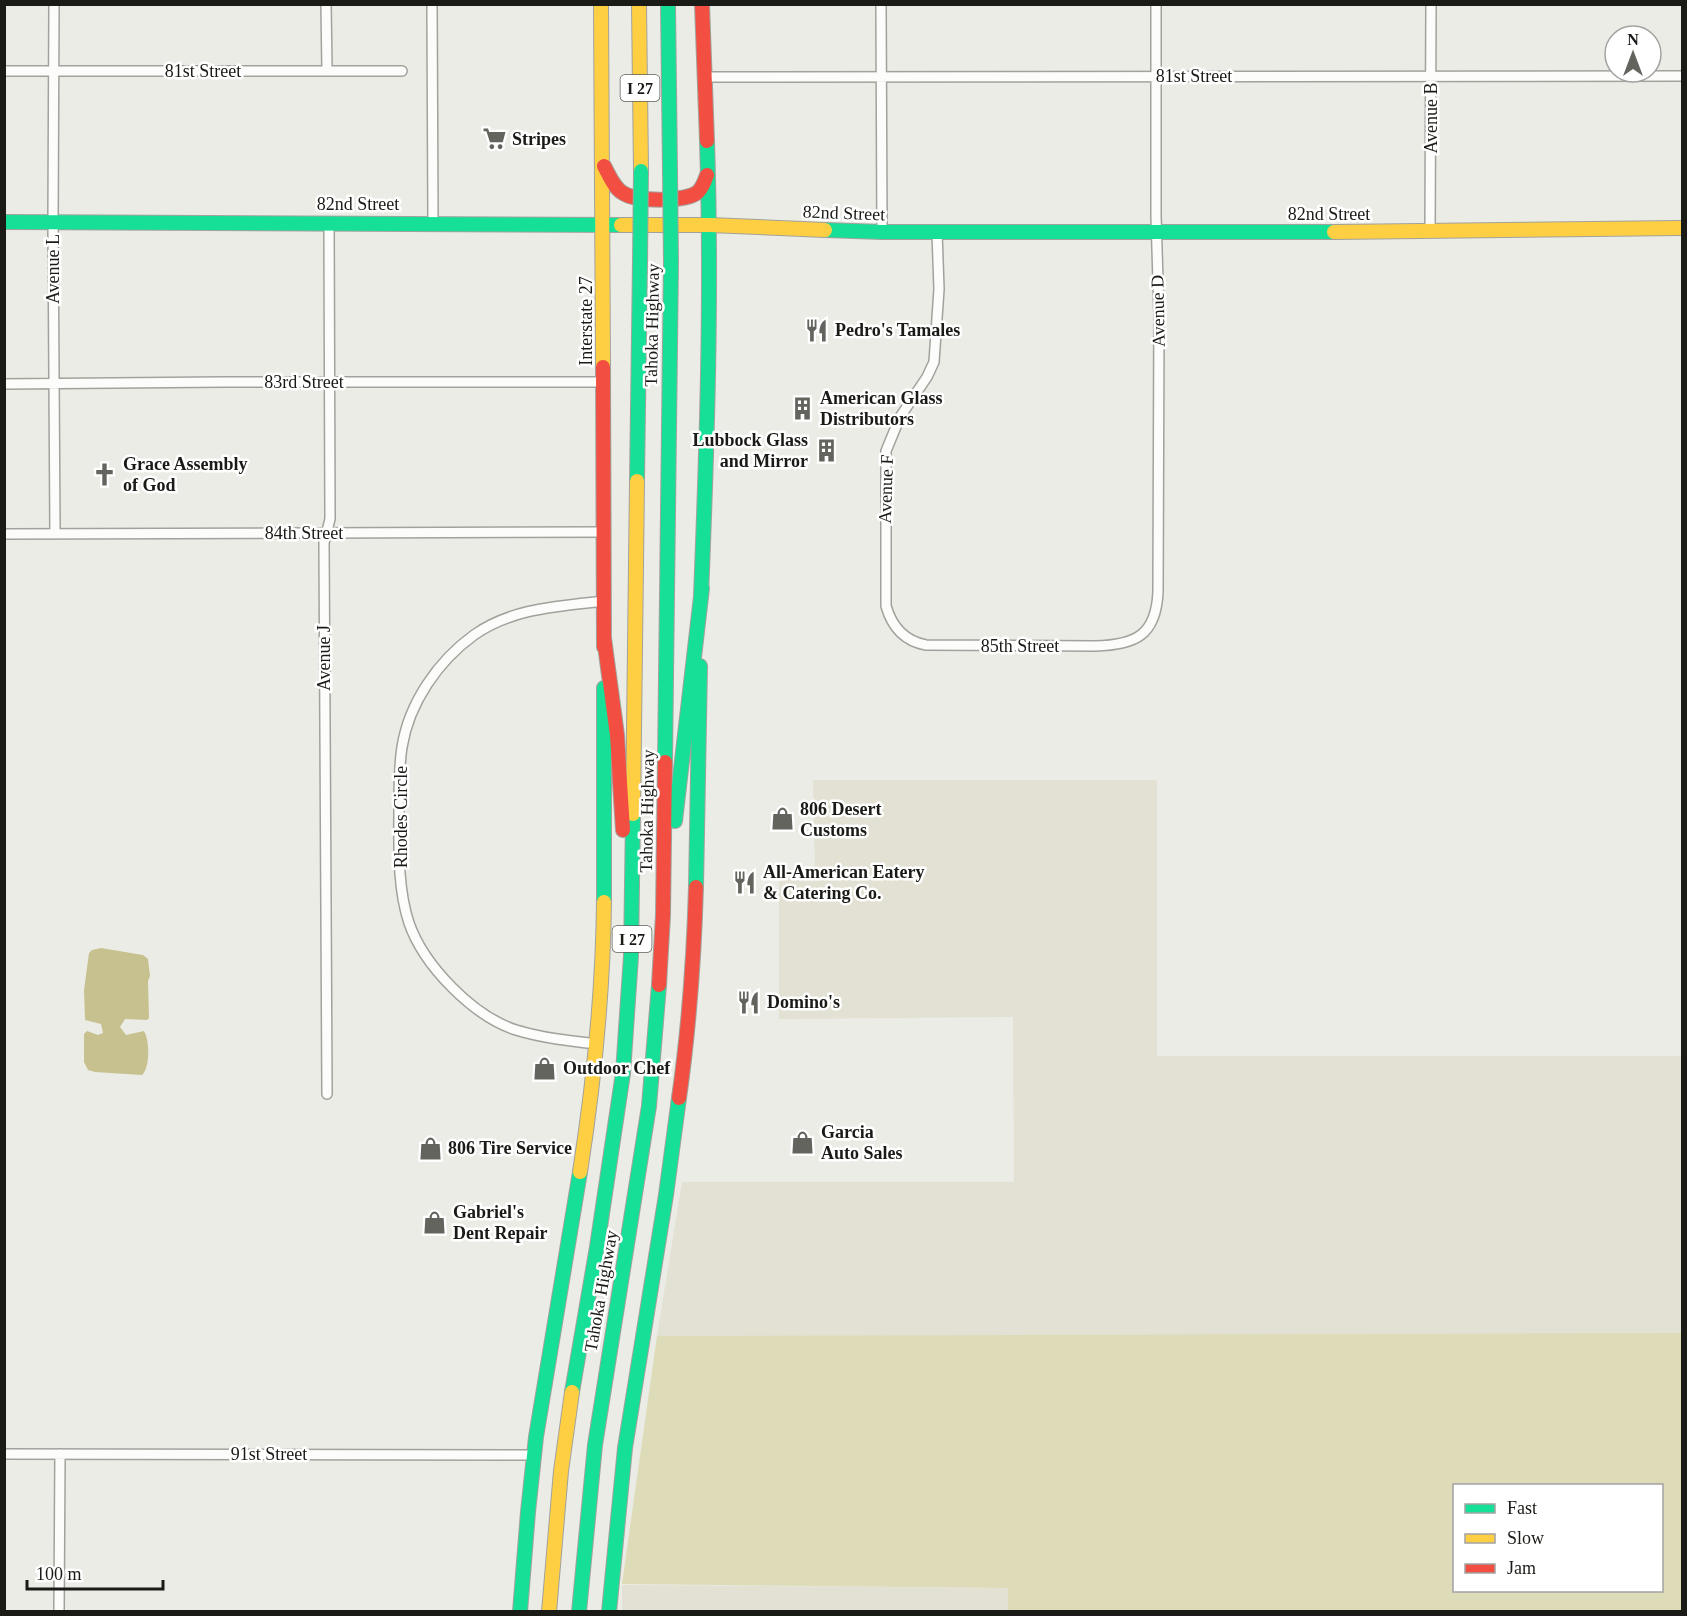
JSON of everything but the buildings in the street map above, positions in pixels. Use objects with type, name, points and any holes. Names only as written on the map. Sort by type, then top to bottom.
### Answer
[{"type":"main road","name":"Interstate 27","points":[[602,4],[604,638]]},
{"type":"main road","name":"Tahoka Highway","points":[[549,1611],[568,1409],[597,1246],[622,1073],[632,956],[641,171],[639,4]]},
{"type":"main road","name":"Tahoka Highway","points":[[579,1611],[588,1500],[602,1391],[627,1254],[649,1104],[663,915],[671,262],[668,4]]},
{"type":"main road","points":[[609,1611],[625,1448],[666,1195],[690,1006],[695,929],[710,225],[702,4]]},
{"type":"main road","points":[[603,164],[622,193],[633,197],[682,198],[695,194],[701,189],[709,171]]},
{"type":"main road","name":"82nd Street","points":[[4,222],[710,225],[882,232],[1430,232],[1683,228]]},
{"type":"main road","points":[[663,915],[702,588]]},
{"type":"main road","points":[[604,638],[617,735],[626,883],[632,919]]},
{"type":"main road","points":[[520,1611],[534,1455],[582,1167],[597,1044],[601,994],[605,856],[604,638]]},
{"type":"street","name":"Avenue L","points":[[54,4],[52,222],[55,534]]},
{"type":"street","points":[[326,4],[327,71]]},
{"type":"street","points":[[432,4],[433,223]]},
{"type":"street","points":[[881,4],[882,232]]},
{"type":"street","name":"Avenue D","points":[[1155,617],[1158,592],[1159,487],[1156,4]]},
{"type":"street","name":"Avenue B","points":[[1430,232],[1431,4]]},
{"type":"street","name":"81st Street","points":[[4,71],[402,71]]},
{"type":"street","name":"81st Street","points":[[705,77],[1683,76]]},
{"type":"street","name":"Avenue J","points":[[327,1094],[324,543],[330,519],[329,222]]},
{"type":"street","name":"Avenue F","points":[[889,613],[886,606],[886,451],[900,417],[927,377],[934,362],[939,289],[937,232]]},
{"type":"street","name":"83rd Street","points":[[4,384],[604,382]]},
{"type":"street","name":"84th Street","points":[[4,534],[604,532]]},
{"type":"street","name":"Rhodes Circle","points":[[597,1044],[514,1029],[476,1008],[438,972],[413,933],[406,910],[401,873],[400,765],[402,745],[413,710],[435,673],[460,646],[492,624],[507,617],[541,609],[604,601]]},
{"type":"street","name":"85th Street","points":[[889,613],[900,633],[908,640],[918,644],[1017,647],[1126,643],[1141,635],[1155,617]]},
{"type":"street","name":"91st Street","points":[[4,1454],[534,1455]]},
{"type":"street","points":[[59,1611],[60,1454]]},
{"type":"shaded area","points":[[813,780],[1157,780],[1157,1056],[1682,1056],[1682,1335],[657,1336],[682,1182],[1014,1182],[1013,1017],[779,1019],[779,870],[815,871]]},
{"type":"shaded area","points":[[101,948],[143,955],[148,959],[149,1018],[147,1020],[125,1019],[120,1027],[126,1035],[144,1031],[146,1035],[147,1067],[142,1075],[95,1072],[88,1070],[84,1062],[84,1034],[87,1031],[98,1035],[103,1033],[101,1024],[85,1020],[84,990],[89,953]]},
{"type":"shaded area","points":[[1682,1333],[1682,1611],[1008,1612],[1008,1588],[622,1584],[657,1336]]},
{"type":"shaded area","points":[[622,1585],[1008,1588],[1008,1611],[622,1611]]},
{"type":"traffic: fast","points":[[668,4],[670,171]]},
{"type":"traffic: fast","points":[[701,596],[709,312],[707,141]]},
{"type":"traffic: fast","points":[[640,262],[641,171]]},
{"type":"traffic: fast","points":[[670,171],[671,262]]},
{"type":"traffic: fast","points":[[4,222],[621,225]]},
{"type":"traffic: fast","points":[[825,230],[1334,232]]},
{"type":"traffic: fast","points":[[637,481],[640,262]]},
{"type":"traffic: fast","points":[[665,762],[671,262]]},
{"type":"traffic: fast","points":[[675,821],[702,588]]},
{"type":"traffic: fast","points":[[696,887],[700,666]]},
{"type":"traffic: fast","points":[[604,688],[604,902]]},
{"type":"traffic: fast","points":[[572,1392],[623,1073],[631,956],[633,814]]},
{"type":"traffic: fast","points":[[579,1612],[595,1445],[649,1106],[659,985]]},
{"type":"traffic: fast","points":[[609,1612],[625,1448],[666,1195],[679,1098]]},
{"type":"traffic: fast","points":[[520,1612],[536,1437],[580,1172]]},
{"type":"traffic: slow","points":[[601,4],[603,367]]},
{"type":"traffic: slow","points":[[639,4],[641,171]]},
{"type":"traffic: slow","points":[[621,225],[710,225],[825,230]]},
{"type":"traffic: slow","points":[[1334,232],[1682,228]]},
{"type":"traffic: slow","points":[[633,814],[637,481]]},
{"type":"traffic: slow","points":[[580,1172],[597,1037],[604,902]]},
{"type":"traffic: slow","points":[[549,1612],[561,1471],[572,1392]]},
{"type":"traffic: jam","points":[[702,4],[707,141]]},
{"type":"traffic: jam","points":[[604,166],[620,191],[630,196],[650,199],[673,199],[692,195],[698,192],[707,175]]},
{"type":"traffic: jam","points":[[603,367],[604,647]]},
{"type":"traffic: jam","points":[[604,638],[617,735],[623,830]]},
{"type":"traffic: jam","points":[[659,985],[663,915],[665,762]]},
{"type":"traffic: jam","points":[[679,1098],[686,1045],[696,887]]},
{"type":"place","name":"Stripes","points":[[494,139]]},
{"type":"place","name":"Pedro's Tamales","points":[[817,330]]},
{"type":"place","name":"American Glass Distributors","points":[[802,408]]},
{"type":"place","name":"Lubbock Glass and Mirror","points":[[826,450]]},
{"type":"place","name":"Grace Assembly of God","points":[[105,474]]},
{"type":"place","name":"806 Desert Customs","points":[[782,819]]},
{"type":"place","name":"All-American Eatery & Catering Co.","points":[[745,882]]},
{"type":"place","name":"Domino's","points":[[749,1002]]},
{"type":"place","name":"Outdoor Chef","points":[[545,1068]]},
{"type":"place","name":"Garcia Auto Sales","points":[[803,1142]]},
{"type":"place","name":"806 Tire Service","points":[[430,1148]]},
{"type":"place","name":"Gabriel's Dent Repair","points":[[435,1222]]}]
